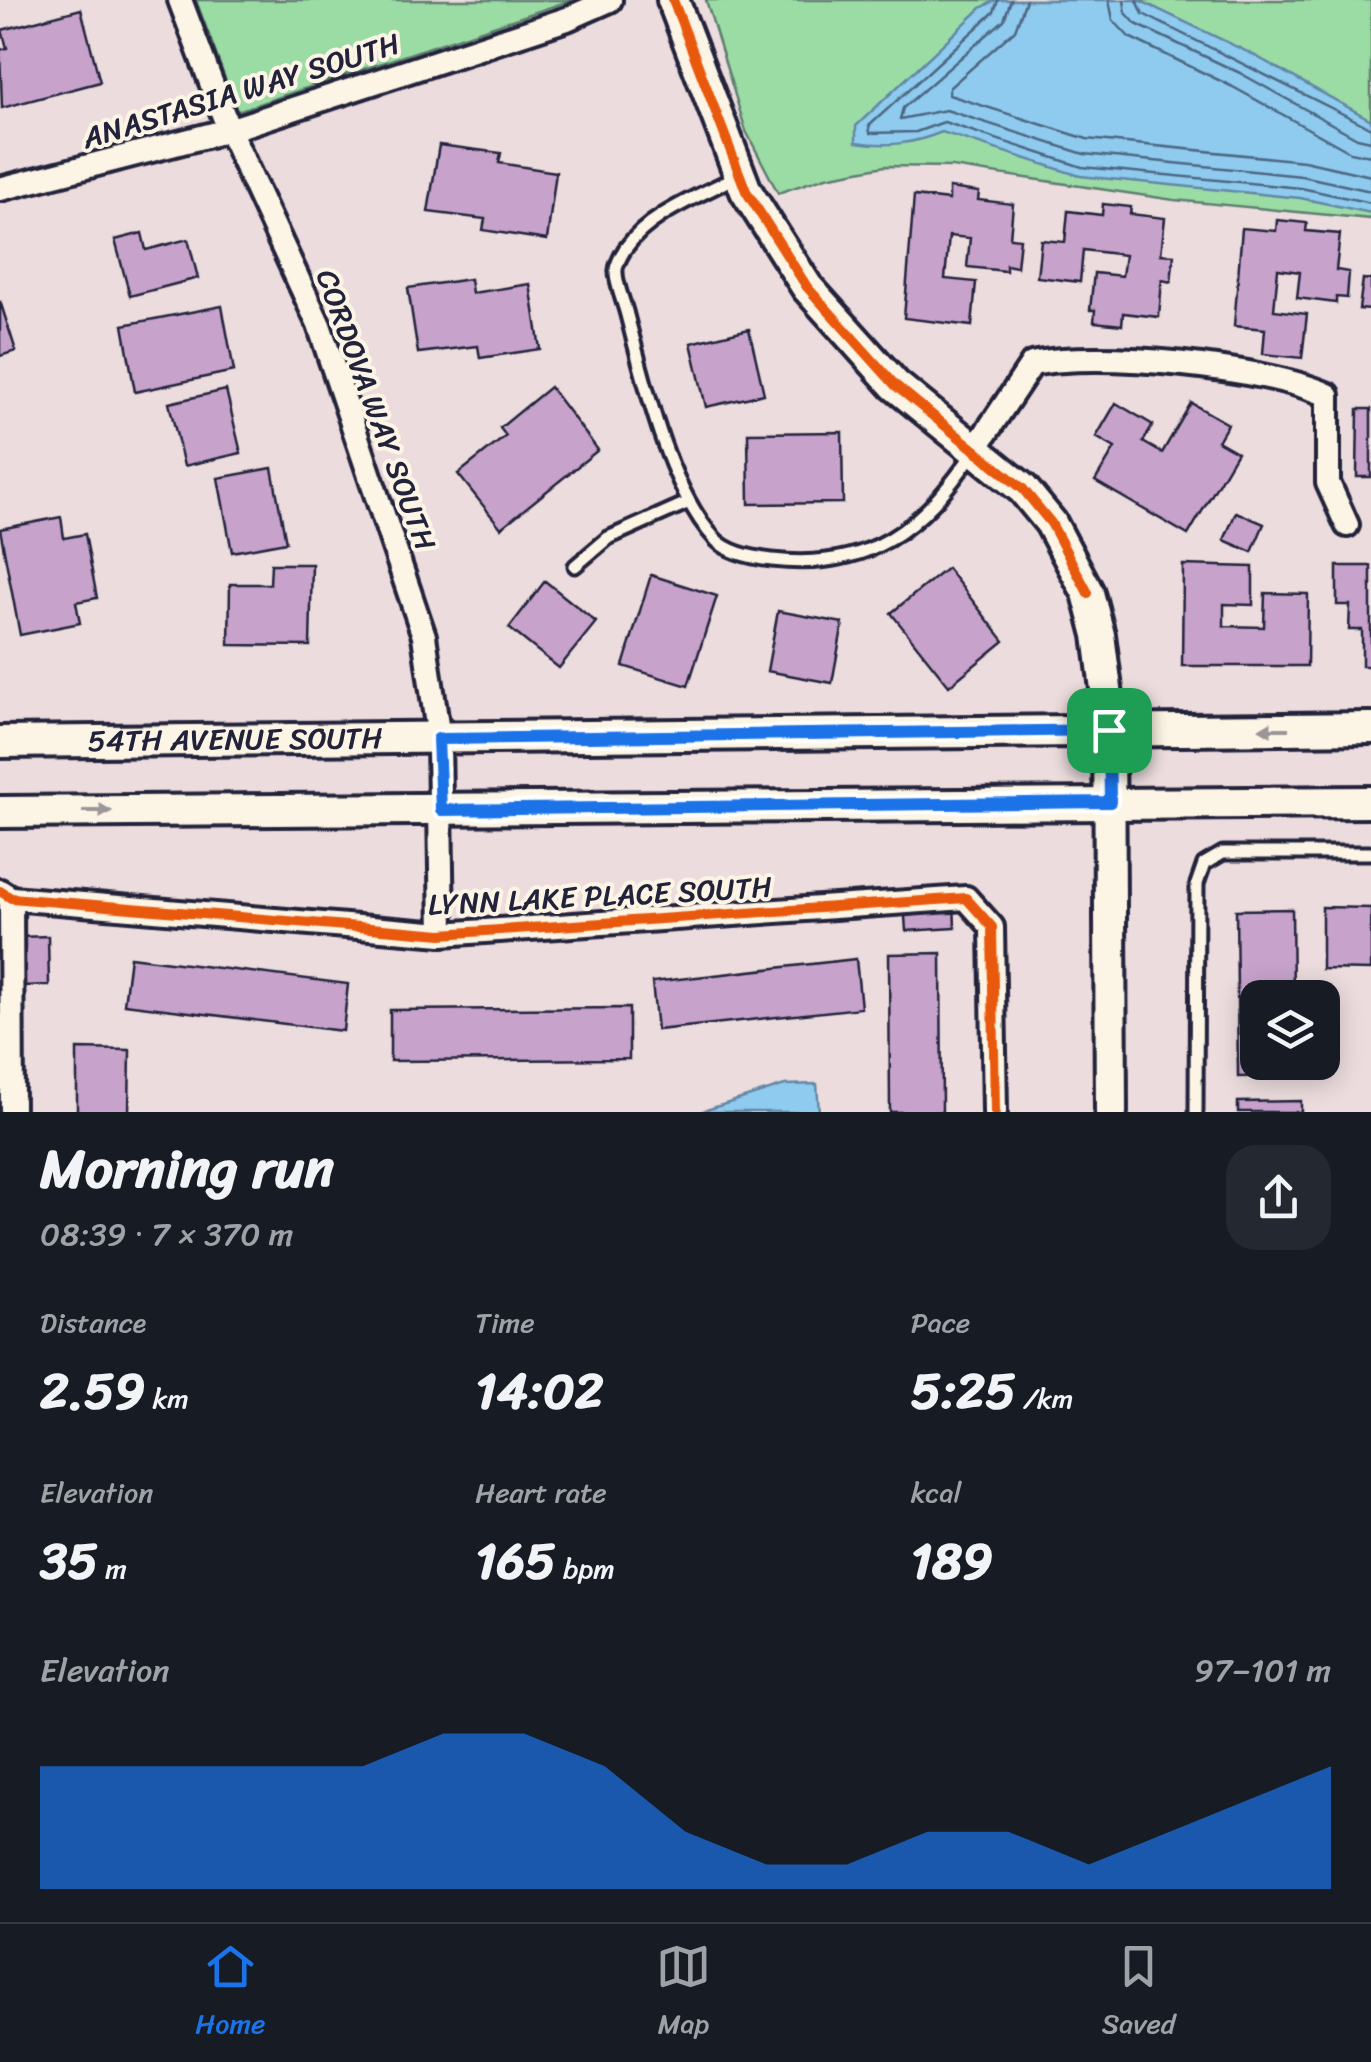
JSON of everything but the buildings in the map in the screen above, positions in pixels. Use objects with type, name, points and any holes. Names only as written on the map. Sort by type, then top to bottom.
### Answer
[{"type":"main road","points":[[673,0],[739,175],[807,287],[861,352],[1023,489],[1073,560],[1099,634],[1109,730],[1111,1112]]},
{"type":"main road","name":"54TH AVENUE SOUTH","points":[[0,742],[1371,728]]},
{"type":"main road","points":[[0,812],[1371,802]]},
{"type":"street","name":"CORDOVA WAY SOUTH","points":[[180,0],[229,130],[319,325],[424,636],[438,739],[442,934]]},
{"type":"street","name":"ANASTASIA WAY SOUTH","points":[[0,189],[229,130],[567,19],[610,0]]},
{"type":"street","points":[[974,451],[1032,364],[1058,358],[1178,363],[1300,382],[1328,394],[1328,484],[1346,525]]},
{"type":"street","points":[[5,894],[12,1112]]},
{"type":"street","name":"LYNN LAKE PLACE SOUTH","points":[[5,894],[442,934],[966,898],[992,927],[995,1112]]},
{"type":"lane","points":[[739,175],[660,218],[626,249],[616,270],[638,368],[689,502],[719,544],[754,558],[801,563],[850,558],[906,533],[950,488],[974,451]]},
{"type":"lane","points":[[574,566],[608,538],[689,502]]},
{"type":"lane","points":[[1196,1112],[1196,884],[1204,864],[1223,853],[1371,853]]},
{"type":"green space","points":[[196,0],[572,0],[237,111]]},
{"type":"green space","points":[[706,0],[1371,0],[1371,219],[1174,200],[952,167],[885,166],[826,177],[778,193],[746,131]]},
{"type":"water","points":[[996,0],[1139,0],[1250,53],[1371,120],[1371,213],[1300,198],[1080,176],[942,132],[900,143],[856,142],[856,126],[981,8]]},
{"type":"water","points":[[817,1084],[819,1112],[700,1112],[785,1085]]},
{"type":"cycle path","points":[[673,0],[746,191],[807,287],[895,385],[1023,489],[1051,523],[1088,593]]},
{"type":"cycle path","points":[[0,891],[11,898],[442,934],[966,898],[992,927],[995,1112]]},
{"type":"route","points":[[1109,730],[1110,802],[441,810],[438,739],[1109,730]]}]
